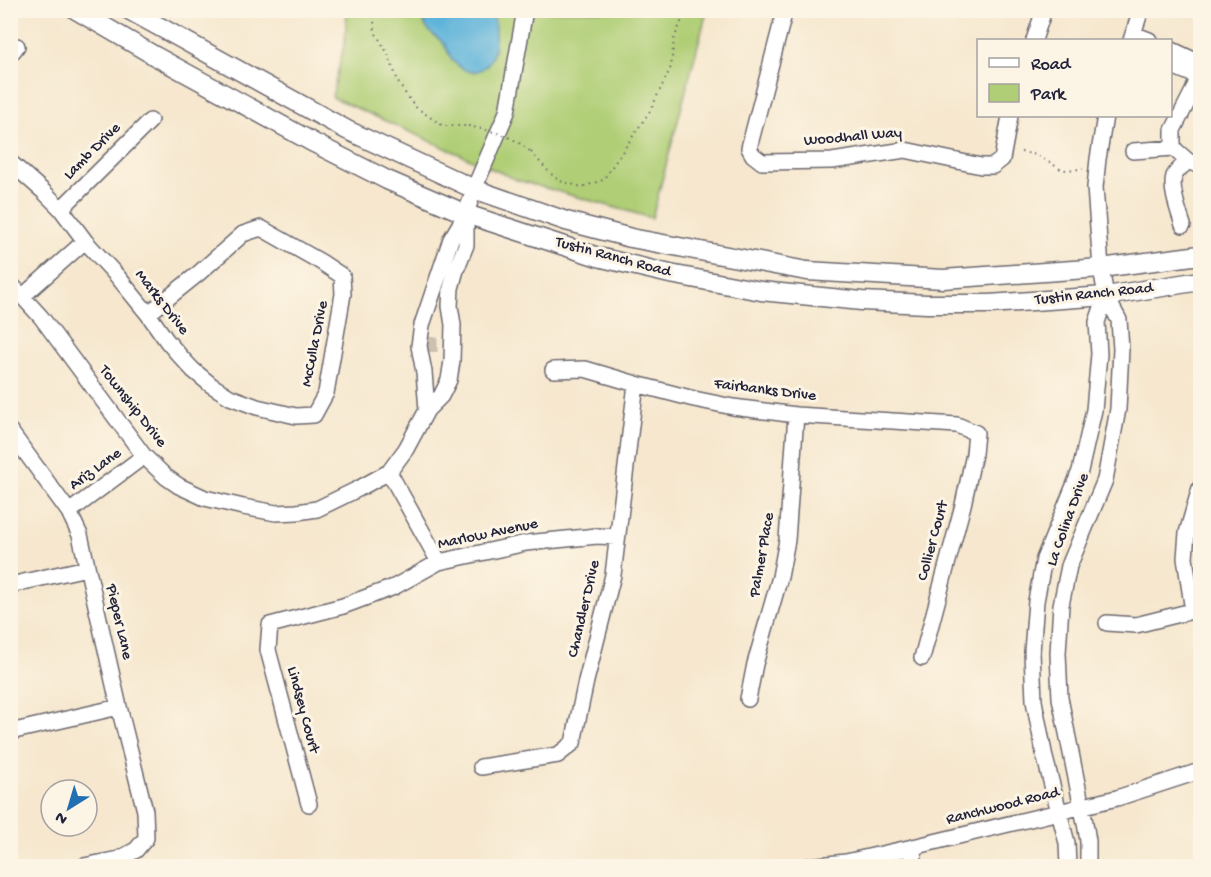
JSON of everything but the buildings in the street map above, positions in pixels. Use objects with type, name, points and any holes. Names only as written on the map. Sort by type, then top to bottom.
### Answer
[{"type":"main road","name":"Tustin Ranch Road","points":[[76,10],[155,56],[387,180],[466,214],[598,257],[669,274],[761,291],[862,301],[927,304],[990,304],[1106,296],[1200,281]]},
{"type":"main road","name":"Tustin Ranch Road","points":[[129,10],[347,130],[474,189],[566,221],[631,238],[807,271],[944,279],[1101,268],[1200,255]]},
{"type":"street","points":[[474,189],[507,112],[525,10]]},
{"type":"street","name":"Woodhall Way","points":[[784,10],[749,148],[753,155],[762,162],[832,161],[905,150],[981,166],[993,166],[1002,159],[1010,117]]},
{"type":"street","points":[[1034,39],[1044,10]]},
{"type":"street","points":[[1132,37],[1141,10]]},
{"type":"street","points":[[1172,50],[1200,71]]},
{"type":"street","points":[[1172,65],[1200,71]]},
{"type":"street","points":[[1173,148],[1173,130],[1200,71]]},
{"type":"street","name":"La Colina Drive","points":[[1088,867],[1088,841],[1060,698],[1058,652],[1061,605],[1069,566],[1105,480],[1118,409],[1121,349],[1119,320],[1106,296],[1101,268],[1095,187],[1105,117]]},
{"type":"street","name":"Lamb Drive","points":[[61,209],[150,121]]},
{"type":"street","points":[[1133,151],[1173,148],[1194,164],[1176,172],[1173,179],[1183,225]]},
{"type":"street","name":"Marks Drive","points":[[10,162],[61,209],[85,241],[148,314],[167,341],[193,370],[211,385],[230,397],[257,406],[296,416],[314,415]]},
{"type":"street","name":"Township Drive","points":[[427,410],[426,364],[419,346],[451,239],[466,214],[474,189]]},
{"type":"street","name":"Township Drive","points":[[10,283],[41,317],[144,456],[166,477],[205,498],[243,507],[276,513],[318,509],[389,472],[406,449],[427,410],[441,396],[450,375],[452,361],[451,288],[466,246],[466,214]]},
{"type":"street","name":"McCulla Drive","points":[[148,314],[243,234],[261,228],[321,262],[342,276],[344,294],[326,393],[314,415]]},
{"type":"street","points":[[23,296],[85,241]]},
{"type":"street","name":"La Colina Drive","points":[[1068,867],[1067,843],[1045,758],[1034,701],[1032,652],[1036,602],[1044,559],[1080,471],[1094,410],[1099,354],[1097,322],[1106,296]]},
{"type":"street","points":[[426,325],[452,315]]},
{"type":"street","points":[[426,364],[450,375]]},
{"type":"street","name":"Fairbanks Drive","points":[[553,370],[585,369],[694,399],[733,407],[796,415],[957,425],[976,433]]},
{"type":"street","name":"Chandler Drive","points":[[481,767],[558,755],[573,743],[613,575],[636,384]]},
{"type":"street","name":"Palmer Place","points":[[748,699],[755,664],[780,578],[787,540],[796,415]]},
{"type":"street","name":"Pieper Lane","points":[[10,431],[69,512],[80,535],[145,811],[146,838],[136,850],[119,859],[84,867]]},
{"type":"street","name":"Collier Court","points":[[922,658],[965,494],[976,433]]},
{"type":"street","name":"Ariz Lane","points":[[69,512],[144,456]]},
{"type":"street","points":[[389,472],[439,562]]},
{"type":"street","points":[[1107,622],[1136,625],[1197,610],[1185,558],[1187,533],[1200,488]]},
{"type":"street","name":"Marlow Avenue","points":[[270,625],[343,606],[394,587],[439,562],[526,543],[597,536],[617,537]]},
{"type":"street","points":[[10,585],[87,568]]},
{"type":"street","name":"Lindsey Court","points":[[270,625],[268,650],[309,804]]},
{"type":"street","points":[[10,732],[119,707]]},
{"type":"street","name":"Ranchwood Road","points":[[810,867],[846,862],[913,847],[1118,798],[1200,771]]},
{"type":"street","points":[[913,847],[914,867]]},
{"type":"path","points":[[373,10],[375,32],[388,54],[399,84],[414,106],[443,126],[468,126],[504,134],[519,141],[560,181],[582,186],[603,180],[650,111],[671,67],[674,39],[686,10]]},
{"type":"path","points":[[1021,153],[1037,155],[1062,170],[1085,169]]},
{"type":"green space","points":[[347,11],[707,11],[652,218],[517,180],[332,97],[345,41]]},
{"type":"water","points":[[418,11],[494,11],[494,52],[487,65],[476,71],[462,69],[453,61],[443,43],[428,29]]},
{"type":"tunnel","points":[[430,337],[430,353]]}]
